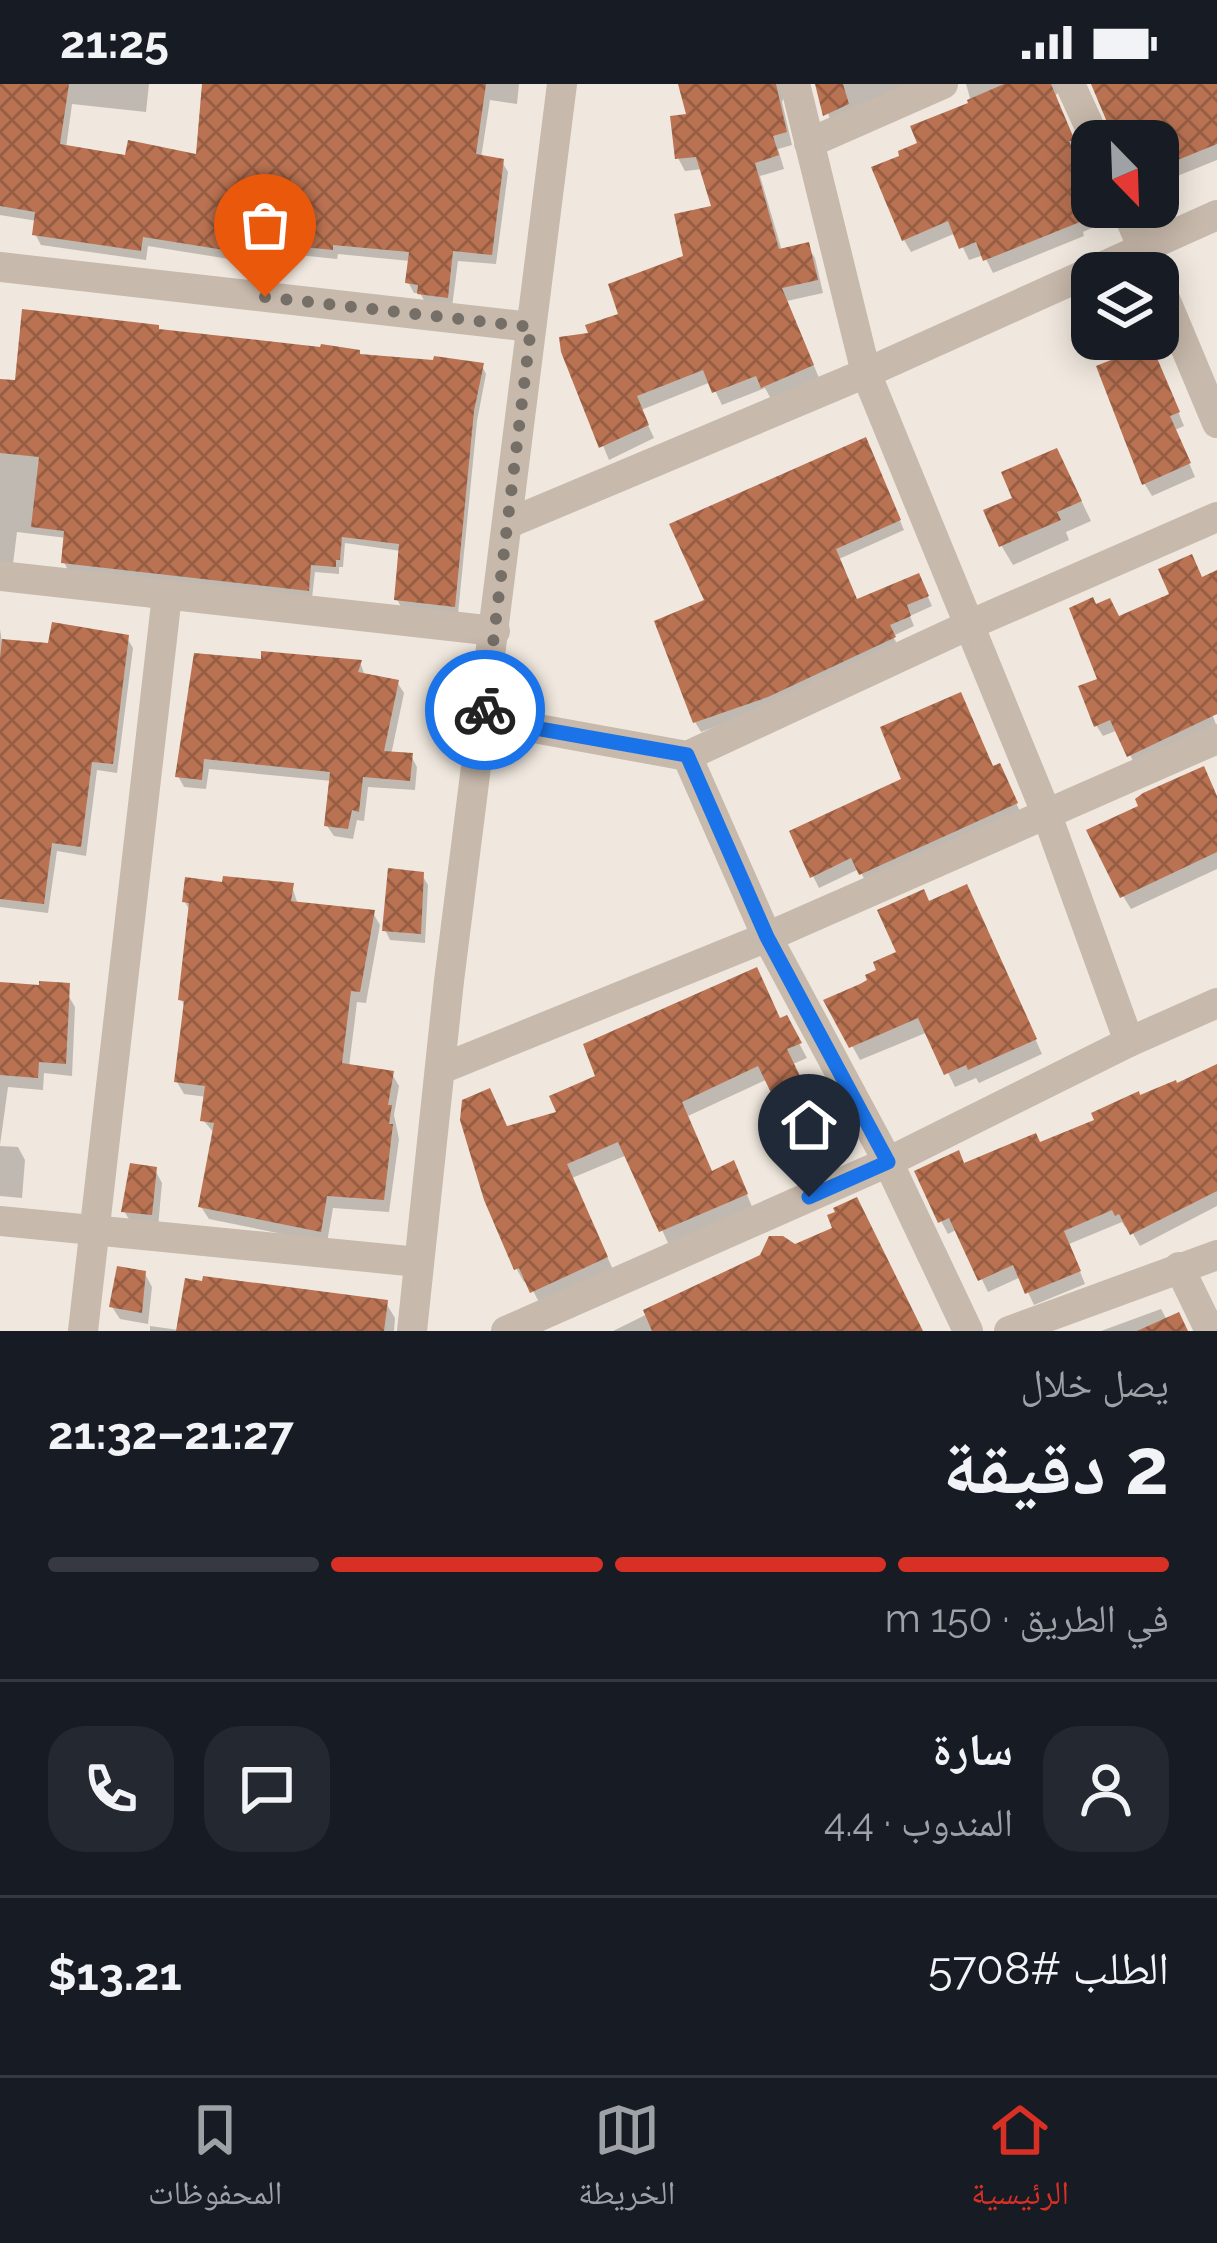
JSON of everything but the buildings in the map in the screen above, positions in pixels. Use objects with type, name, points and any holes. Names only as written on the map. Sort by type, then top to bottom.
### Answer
[{"type":"street","points":[[412,1331],[562,84]]},
{"type":"street","points":[[795,84],[866,373],[1047,815],[1129,1042]]},
{"type":"street","points":[[809,143],[943,84]]},
{"type":"street","points":[[1070,84],[1086,120]]},
{"type":"street","points":[[1159,252],[1217,215]]},
{"type":"street","points":[[0,267],[531,327]]},
{"type":"street","points":[[507,524],[1071,290]]},
{"type":"street","points":[[1179,332],[1217,423]]},
{"type":"street","points":[[484,719],[687,755],[1217,517]]},
{"type":"street","points":[[0,576],[495,631]]},
{"type":"street","points":[[83,1331],[167,595]]},
{"type":"street","points":[[441,1069],[767,937],[1217,739]]},
{"type":"street","points":[[687,755],[767,937],[888,1162],[968,1331]]},
{"type":"street","points":[[506,1331],[574,1317],[1217,1003]]},
{"type":"street","points":[[0,1221],[418,1262]]},
{"type":"street","points":[[1009,1331],[1217,1255]]},
{"type":"street","points":[[1178,1268],[1210,1331]]},
{"type":"way so far","points":[[265,297],[531,327],[485,710]]},
{"type":"route","points":[[485,710],[484,719],[687,755],[767,937],[888,1162],[809,1197]]}]
